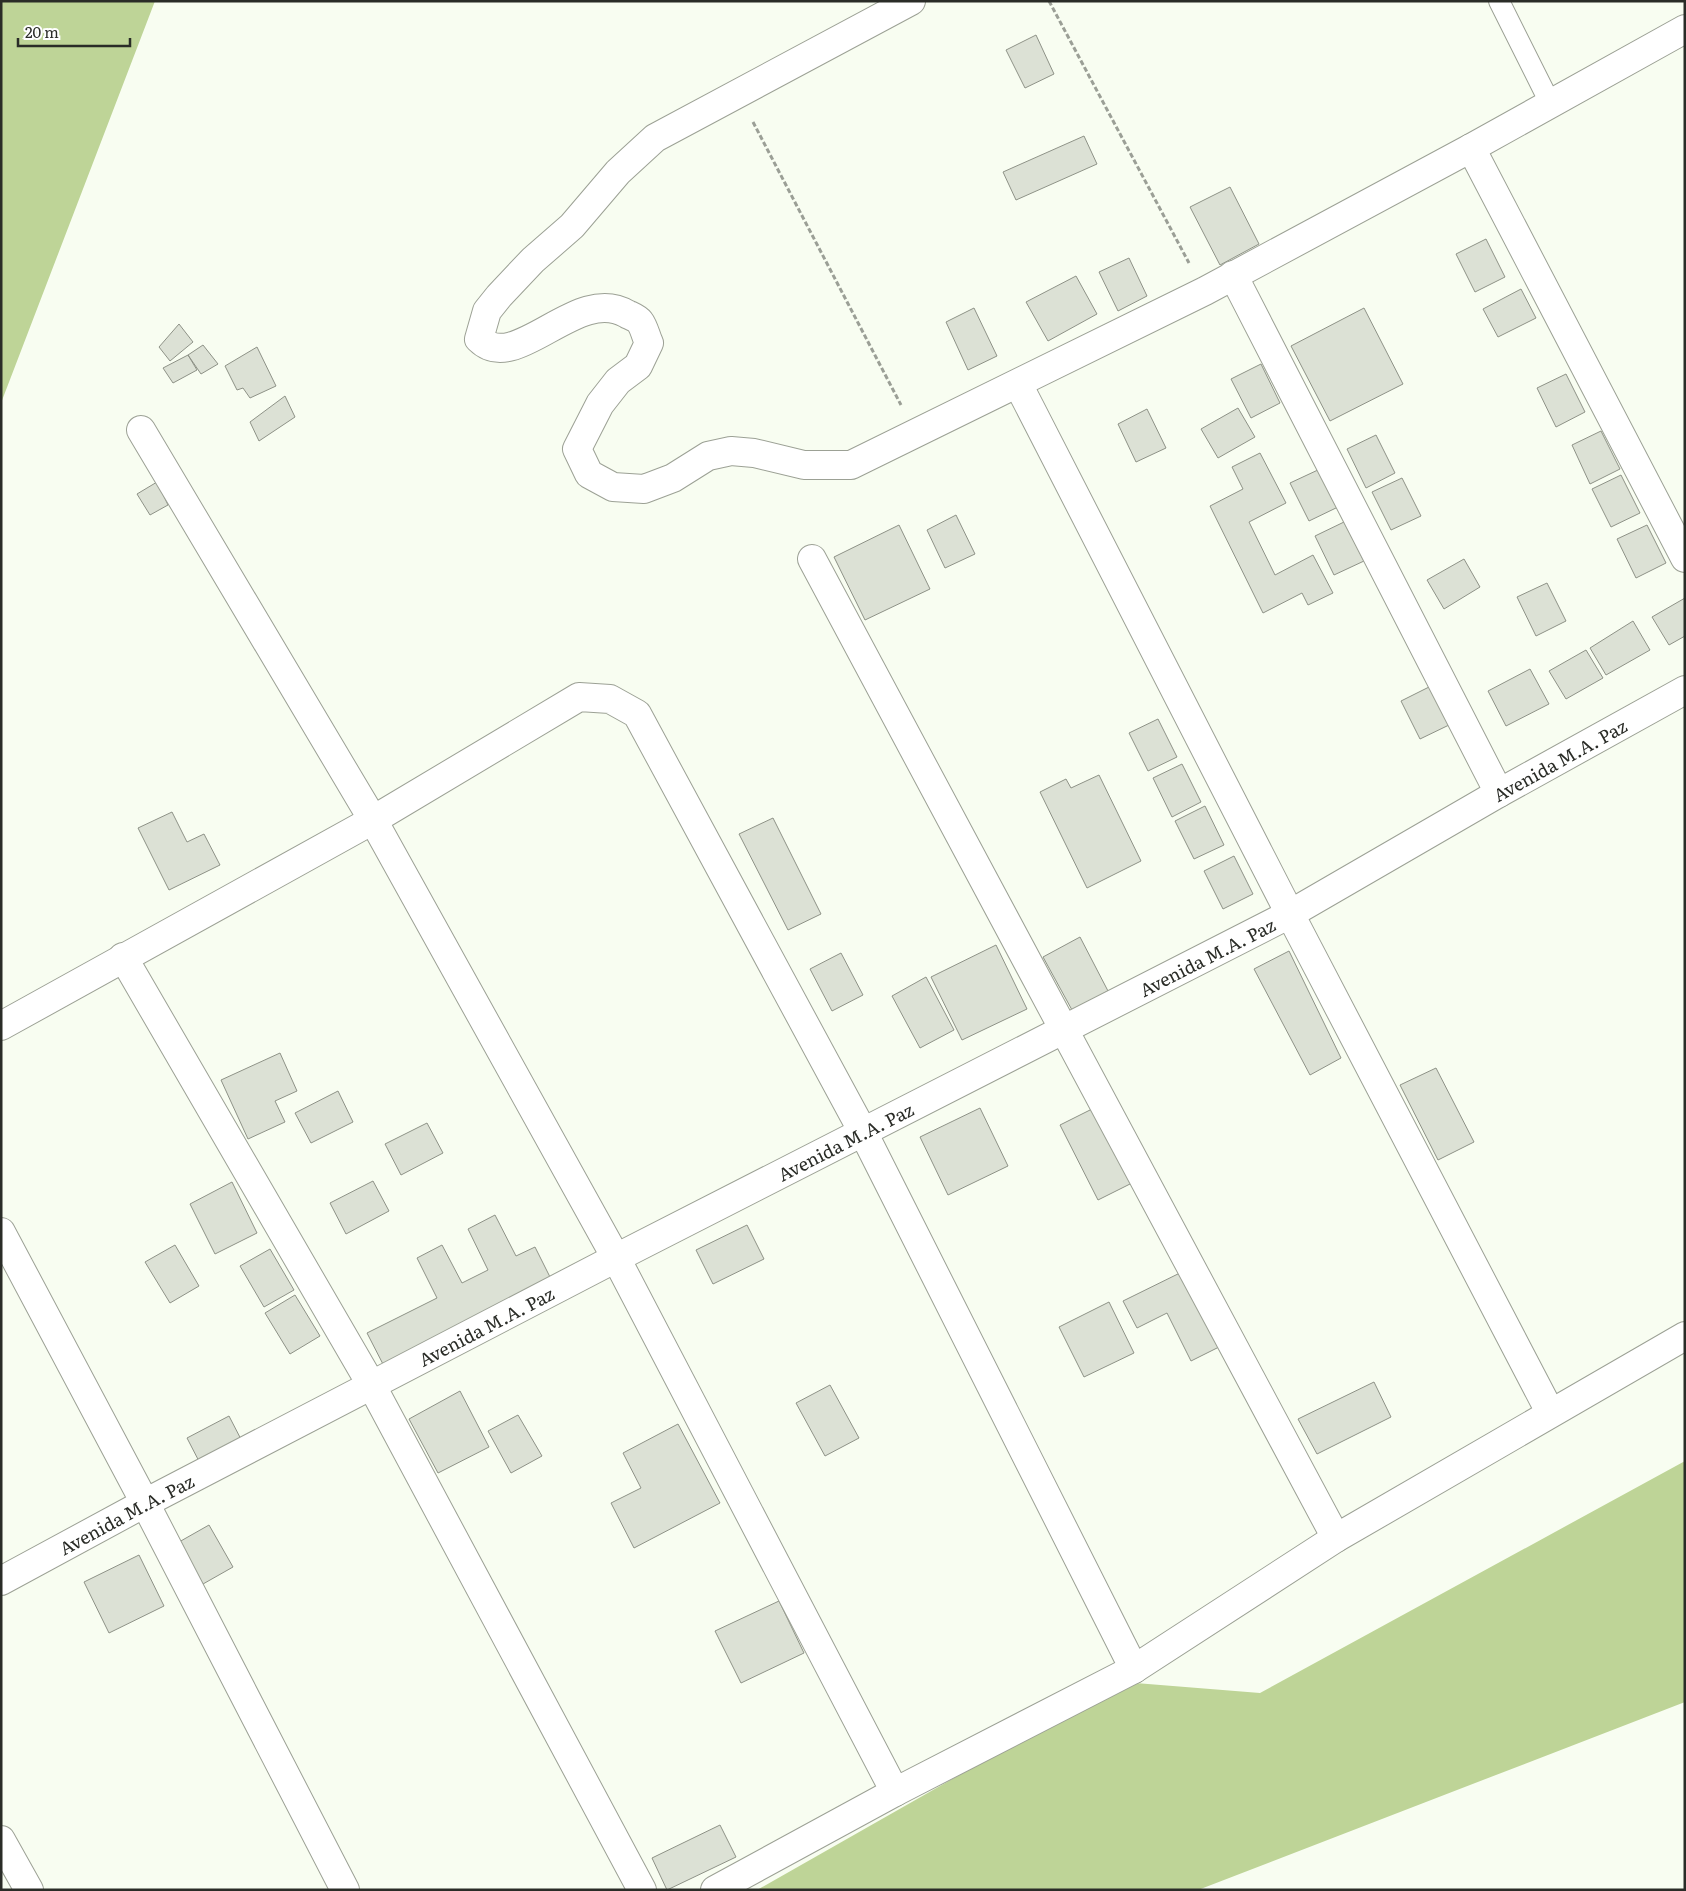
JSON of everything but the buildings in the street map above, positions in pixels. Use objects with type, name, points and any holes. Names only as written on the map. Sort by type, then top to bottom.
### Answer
[{"type":"street","points":[[911,1],[655,138],[618,172],[572,226],[533,260],[487,311],[479,339],[485,345],[502,350],[528,341],[559,322],[588,310],[616,307],[639,321],[649,343],[646,351],[638,366],[618,381],[600,404],[577,449],[589,474],[613,487],[644,489],[673,478],[708,456],[731,451],[754,453],[804,465],[851,464],[917,434],[1204,292],[1472,148],[1550,102],[1685,29]]},
{"type":"street","points":[[1472,148],[1685,558]]},
{"type":"street","points":[[1233,275],[1499,793]]},
{"type":"street","points":[[1018,384],[1290,914],[1550,1412]]},
{"type":"street","points":[[141,430],[373,820],[616,1258],[895,1792]]},
{"type":"street","points":[[812,558],[1062,1029],[1336,1538]]},
{"type":"street","name":"Avenida M.A. Paz","points":[[1,1581],[145,1503],[616,1258],[1290,914],[1499,793],[1685,690]]},
{"type":"street","points":[[1,1026],[373,820],[579,697],[610,699],[637,714],[863,1132],[1134,1669]]},
{"type":"street","points":[[124,957],[372,1386],[642,1890]]},
{"type":"street","points":[[1,1232],[145,1503],[345,1890]]},
{"type":"street","points":[[715,1890],[895,1792],[1134,1669],[1336,1538],[1550,1412],[1685,1336]]},
{"type":"street","points":[[1,1840],[29,1890]]},
{"type":"lane","points":[[1499,1],[1550,102]]},
{"type":"path","points":[[1049,1],[1204,292]]},
{"type":"path","points":[[738,92],[917,434]]},
{"type":"green space","points":[[1,1],[155,1],[1,403]]},
{"type":"green space","points":[[1685,1461],[1685,1702],[1198,1890],[757,1890],[1123,1682],[1260,1693]]}]
